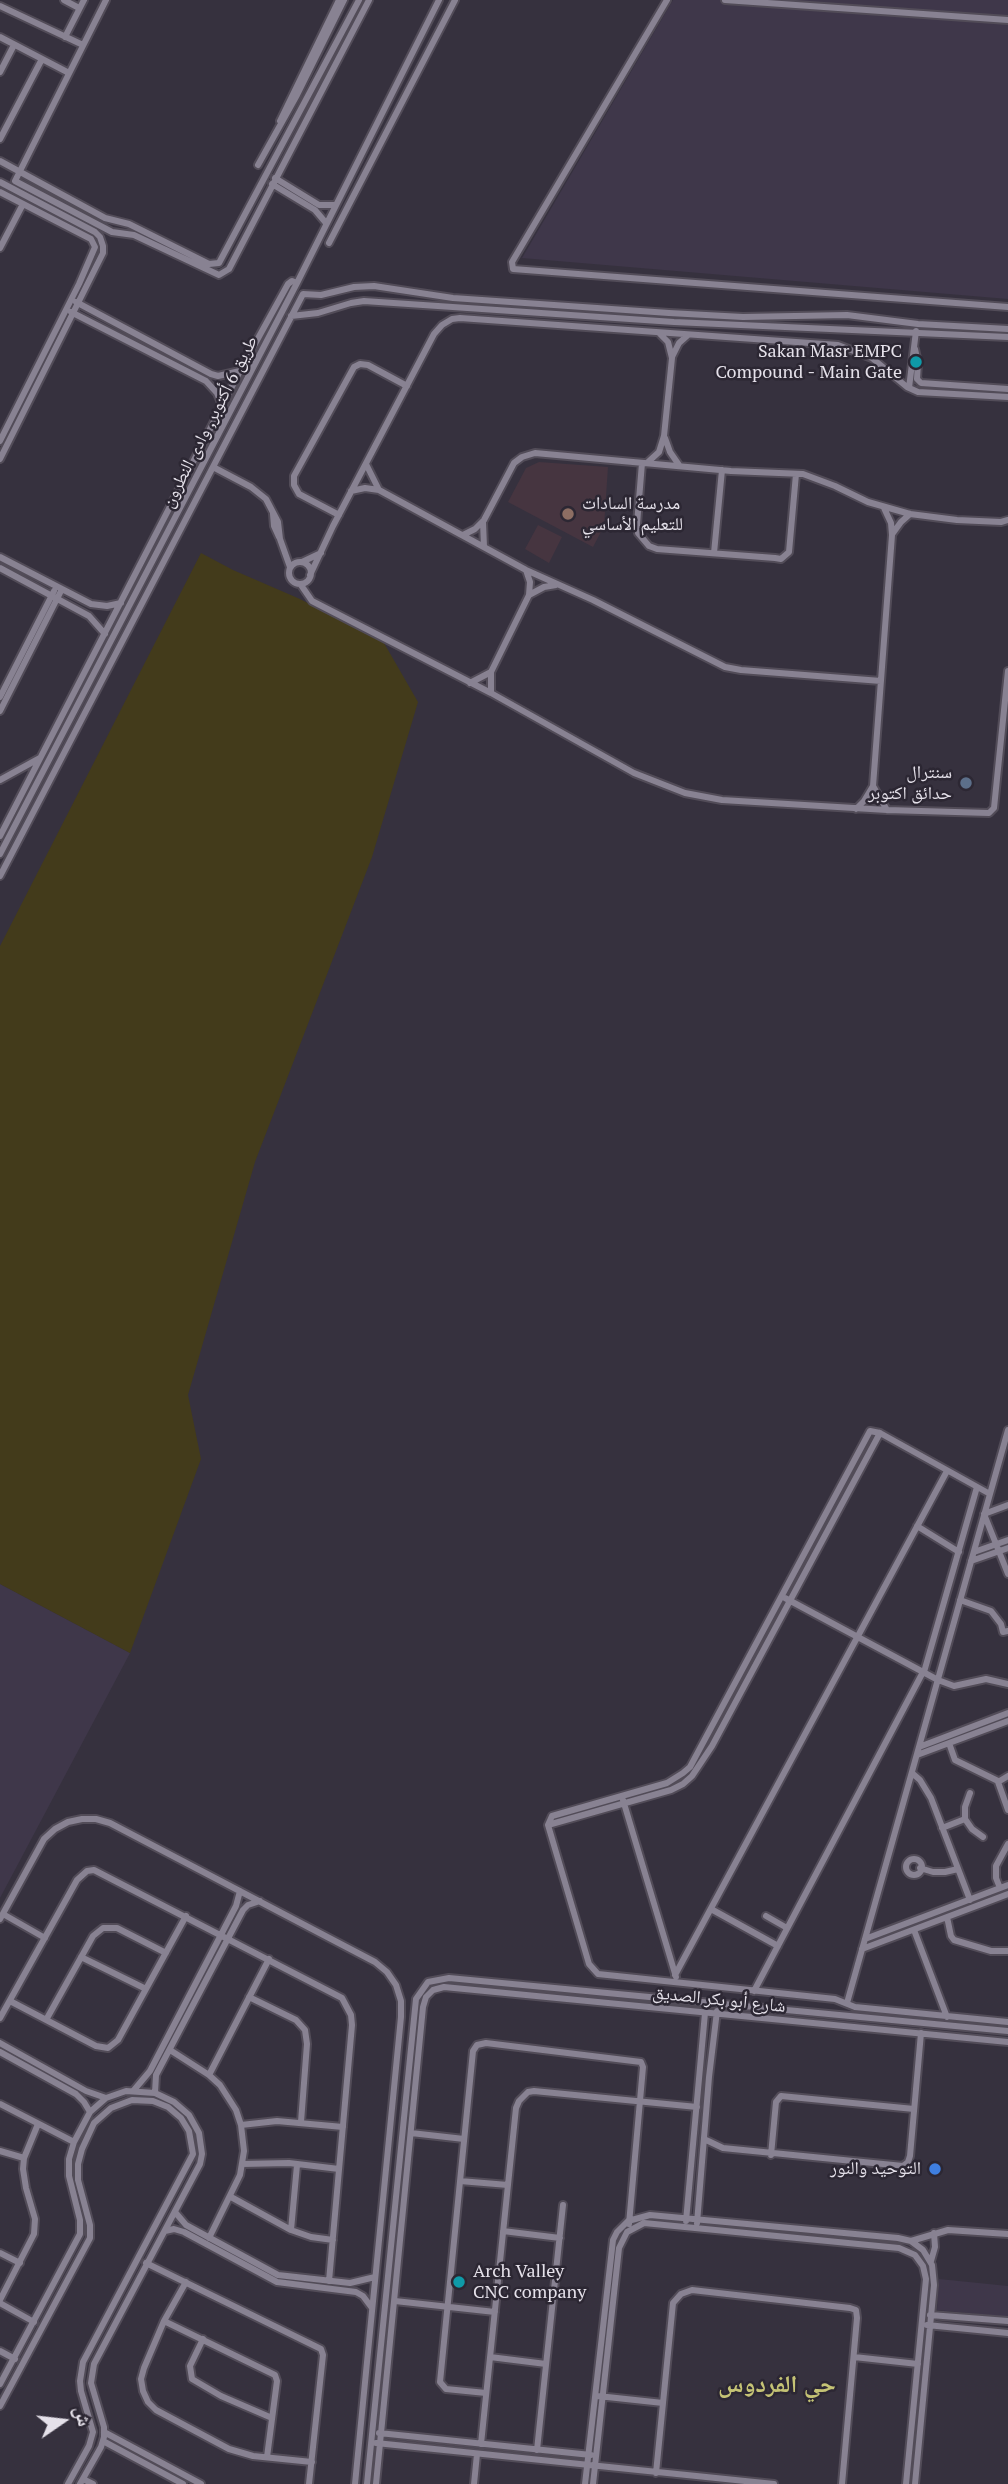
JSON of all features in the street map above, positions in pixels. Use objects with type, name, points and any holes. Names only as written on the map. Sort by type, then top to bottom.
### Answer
[{"type":"street","points":[[64,0],[79,8]]},
{"type":"street","points":[[65,37],[84,0]]},
{"type":"street","points":[[106,0],[15,181],[112,232],[135,235],[219,275]]},
{"type":"street","points":[[0,161],[106,218],[129,224],[209,264],[217,264],[223,260],[358,2],[345,0],[339,5],[258,165]]},
{"type":"street","points":[[219,275],[229,269],[369,0]]},
{"type":"street","name":"طريق 6 أكتوبر, وادى النطرون","points":[[0,855],[285,307],[439,0]]},
{"type":"street","points":[[329,243],[455,0]]},
{"type":"street","points":[[667,0],[519,250],[511,264],[512,268],[1008,307]]},
{"type":"street","points":[[725,0],[1008,20]]},
{"type":"street","points":[[339,5],[350,17]]},
{"type":"street","points":[[0,6],[83,45]]},
{"type":"street","points":[[421,35],[434,42]]},
{"type":"street","points":[[0,37],[69,73]]},
{"type":"street","points":[[0,71],[14,45]]},
{"type":"street","points":[[0,139],[42,59]]},
{"type":"street","points":[[266,177],[319,205],[335,205]]},
{"type":"street","points":[[0,182],[92,230],[100,237],[103,246],[103,253],[3,439],[0,459]]},
{"type":"street","points":[[34,191],[39,182]]},
{"type":"street","points":[[275,182],[315,210],[327,223]]},
{"type":"street","points":[[0,192],[91,239],[94,253],[75,301]]},
{"type":"street","points":[[0,248],[23,204]]},
{"type":"street","points":[[217,264],[219,275]]},
{"type":"street","points":[[0,836],[240,371],[288,284],[297,282]]},
{"type":"street","name":"طريق 6 أكتوبر, وادى النطرون","points":[[0,876],[303,294],[321,295],[354,287],[374,286],[446,297],[669,313],[743,317],[831,315]]},
{"type":"street","points":[[75,301],[201,369],[218,376],[240,371]]},
{"type":"street","points":[[291,316],[318,313],[364,301],[832,330],[916,331],[1008,337]]},
{"type":"street","points":[[277,303],[285,307]]},
{"type":"street","points":[[70,311],[197,377],[214,388],[222,405]]},
{"type":"street","points":[[832,330],[827,321],[831,315],[918,324],[1008,329]]},
{"type":"street","points":[[847,330],[851,324],[848,315]]},
{"type":"street","points":[[301,585],[310,575],[351,491],[436,331],[445,322],[456,318],[845,347],[873,358],[909,388],[922,394],[1008,397]]},
{"type":"street","points":[[125,340],[130,331]]},
{"type":"street","points":[[909,388],[916,331]]},
{"type":"street","points":[[659,332],[669,346],[672,358]]},
{"type":"street","points":[[689,334],[679,343],[672,358],[664,436],[659,452],[644,463],[637,524],[642,541],[657,549],[781,559],[786,556],[790,546],[796,474]]},
{"type":"street","points":[[915,349],[917,379],[920,383],[1008,389]]},
{"type":"street","points":[[339,515],[299,494],[294,485],[295,476],[354,367],[368,365],[407,386]]},
{"type":"street","points":[[900,380],[911,368]]},
{"type":"street","points":[[197,377],[201,369]]},
{"type":"street","points":[[241,392],[249,397]]},
{"type":"street","points":[[664,436],[679,465]]},
{"type":"street","points":[[463,535],[484,520],[511,467],[526,455],[540,453],[796,474],[826,482],[883,507],[910,514],[932,518],[1004,521],[1008,526]]},
{"type":"street","points":[[365,464],[379,490]]},
{"type":"street","points":[[213,467],[266,499],[273,513],[274,526],[294,581],[301,585],[312,601],[491,693],[634,773],[685,793],[722,800],[985,814],[992,811],[996,792],[1008,671]]},
{"type":"street","points":[[715,554],[722,470]]},
{"type":"street","points":[[351,491],[365,488],[379,490],[526,570],[725,667],[881,681]]},
{"type":"street","points":[[856,809],[873,786],[892,535],[883,507]]},
{"type":"street","points":[[892,535],[910,514]]},
{"type":"street","points":[[484,520],[482,534],[485,547]]},
{"type":"street","points":[[290,566],[294,562],[302,562],[321,554]]},
{"type":"street","points":[[0,557],[97,605],[121,603]]},
{"type":"street","points":[[302,562],[307,565],[310,575]]},
{"type":"street","points":[[140,566],[158,575]]},
{"type":"street","points":[[0,568],[72,605],[92,618],[105,634]]},
{"type":"street","points":[[491,693],[491,672],[529,595],[530,582],[526,570]]},
{"type":"street","points":[[529,595],[544,587],[559,585]]},
{"type":"street","points":[[0,697],[60,588]]},
{"type":"street","points":[[0,711],[55,596]]},
{"type":"street","points":[[72,605],[76,596]]},
{"type":"street","points":[[470,683],[491,672]]},
{"type":"street","points":[[0,780],[41,757]]},
{"type":"street","points":[[873,786],[887,810]]},
{"type":"street","points":[[847,2003],[1008,1430]]},
{"type":"street","points":[[623,1800],[667,1783],[690,1767],[868,1433],[880,1433],[990,1494]]},
{"type":"street","points":[[880,1433],[712,1746],[692,1776],[671,1790],[552,1816],[548,1825],[593,1970],[598,1974],[676,1979],[754,1991],[835,1999],[855,2007],[1008,2022]]},
{"type":"street","points":[[676,1979],[947,1471]]},
{"type":"street","points":[[754,1991],[923,1672],[977,1486]]},
{"type":"street","points":[[985,1514],[1008,1505]]},
{"type":"street","points":[[985,1514],[1008,1574]]},
{"type":"street","points":[[918,1526],[959,1552]]},
{"type":"street","points":[[971,1561],[1008,1540]]},
{"type":"street","points":[[974,1552],[1008,1548]]},
{"type":"street","points":[[781,1596],[938,1680],[954,1686],[986,1679],[1008,1684]]},
{"type":"street","points":[[960,1600],[991,1611],[1001,1624],[1003,1632],[1008,1631]]},
{"type":"street","points":[[917,1755],[949,1743],[960,1735],[1008,1713]]},
{"type":"street","points":[[919,1747],[1008,1721]]},
{"type":"street","points":[[949,1743],[955,1760],[998,1780],[1008,1810]]},
{"type":"street","points":[[912,1773],[926,1788],[970,1900]]},
{"type":"street","points":[[998,1780],[1008,1776]]},
{"type":"street","points":[[970,1793],[965,1807],[965,1819],[972,1829],[983,1837]]},
{"type":"street","points":[[623,1800],[676,1979]]},
{"type":"street","points":[[45,1938],[1,1916],[44,1839],[68,1822],[96,1819],[110,1823],[375,1962],[387,1972],[396,1985],[401,2001],[401,2017],[355,2484]]},
{"type":"street","points":[[942,1828],[965,1819]]},
{"type":"street","points":[[1006,1889],[996,1878],[996,1866],[1008,1844]]},
{"type":"street","points":[[920,1868],[933,1872],[958,1869]]},
{"type":"street","points":[[0,2018],[77,1880],[87,1871],[94,1870],[333,1993],[348,2006],[352,2025],[329,2281]]},
{"type":"street","points":[[865,1939],[1006,1889]]},
{"type":"street","points":[[862,1949],[947,1917],[1006,1889]]},
{"type":"street","points":[[155,2093],[156,2075],[225,1936],[240,1891]]},
{"type":"street","points":[[134,2090],[147,2077],[225,1936],[243,1910],[253,1902],[260,1901]]},
{"type":"street","points":[[711,1909],[778,1946]]},
{"type":"street","points":[[10,2001],[96,2046],[108,2048],[118,2040],[186,1916]]},
{"type":"street","points":[[766,1916],[787,1928]]},
{"type":"street","points":[[947,1917],[954,1940],[991,1951],[1008,1951]]},
{"type":"street","points":[[46,2020],[97,1931],[110,1926],[166,1953]]},
{"type":"street","points":[[915,1930],[947,2017]]},
{"type":"street","points":[[81,1957],[146,1989]]},
{"type":"street","points":[[209,2075],[269,1959]]},
{"type":"street","points":[[367,2484],[416,1999],[428,1982],[442,1978],[491,1982],[1008,2031]]},
{"type":"street","points":[[376,2484],[424,2002],[431,1991],[428,1982]]},
{"type":"street","points":[[490,1992],[491,1982]]},
{"type":"street","name":"شارع أبو بكر الصديق","points":[[431,1991],[444,1987],[1008,2042]]},
{"type":"street","points":[[569,1999],[570,1990]]},
{"type":"street","points":[[605,2002],[606,1994]]},
{"type":"street","points":[[249,1997],[296,2020],[304,2030],[307,2044],[301,2122]]},
{"type":"street","points":[[686,2227],[705,2004]]},
{"type":"street","points":[[696,2229],[718,2005]]},
{"type":"street","points":[[877,2029],[879,2018]]},
{"type":"street","points":[[967,2038],[968,2027]]},
{"type":"street","points":[[704,2139],[723,2148],[771,2155],[903,2166],[910,2156],[921,2033]]},
{"type":"street","points":[[0,2043],[86,2091],[106,2098]]},
{"type":"street","points":[[486,2393],[449,2389],[440,2384],[473,2051],[477,2045],[483,2043],[639,2060],[643,2065],[629,2230]]},
{"type":"street","points":[[170,2050],[209,2075],[229,2097],[241,2125],[243,2164],[231,2197],[209,2238]]},
{"type":"street","points":[[0,2052],[76,2094],[90,2112]]},
{"type":"street","points":[[700,2075],[709,2077]]},
{"type":"street","points":[[407,2085],[415,2086]]},
{"type":"street","points":[[0,2384],[80,2234],[80,2220],[69,2176],[69,2159],[74,2142],[90,2112],[106,2098],[134,2090],[155,2093],[174,2102],[195,2124],[201,2143],[200,2164],[94,2364],[92,2393],[104,2432],[103,2441],[82,2481],[93,2484]]},
{"type":"street","points":[[481,2444],[516,2108],[523,2096],[528,2092],[697,2107]]},
{"type":"street","points":[[771,2155],[776,2102],[781,2096],[914,2109]]},
{"type":"street","points":[[0,2406],[90,2238],[78,2164],[94,2123],[121,2103],[143,2100],[169,2107],[181,2118],[189,2131],[193,2154],[83,2361],[80,2381],[93,2432],[89,2446],[68,2484]]},
{"type":"street","points":[[0,2104],[74,2142]]},
{"type":"street","points":[[241,2125],[277,2120],[343,2127]]},
{"type":"street","points":[[34,2322],[0,2302],[36,2227],[24,2178],[24,2158],[38,2124]]},
{"type":"street","points":[[411,2133],[464,2139]]},
{"type":"street","points":[[693,2157],[723,2148]]},
{"type":"street","points":[[0,2151],[24,2158]]},
{"type":"street","points":[[243,2164],[339,2169]]},
{"type":"street","points":[[291,2230],[297,2165]]},
{"type":"street","points":[[397,2178],[407,2179]]},
{"type":"street","points":[[460,2180],[508,2185]]},
{"type":"street","points":[[231,2197],[291,2230],[311,2237],[333,2240]]},
{"type":"street","points":[[537,2450],[563,2206]]},
{"type":"street","points":[[175,2212],[182,2222],[273,2273],[358,2283],[375,2277]]},
{"type":"street","points":[[593,2484],[613,2240],[628,2221],[650,2215],[898,2238],[911,2241],[923,2250],[930,2261],[934,2279],[915,2484]]},
{"type":"street","points":[[608,2312],[623,2236],[644,2223],[908,2251],[923,2266],[926,2279],[906,2484]]},
{"type":"street","points":[[751,2234],[752,2224]]},
{"type":"street","points":[[774,2236],[775,2226]]},
{"type":"street","points":[[165,2231],[174,2229],[184,2232],[277,2282],[356,2292],[363,2296],[372,2308]]},
{"type":"street","points":[[911,2241],[934,2233],[957,2230],[1008,2234]]},
{"type":"street","points":[[503,2231],[560,2238]]},
{"type":"street","points":[[836,2242],[838,2232]]},
{"type":"street","points":[[930,2261],[934,2233]]},
{"type":"street","points":[[896,2248],[898,2238]]},
{"type":"street","points":[[0,2253],[20,2263]]},
{"type":"street","points":[[138,2259],[321,2349],[323,2355],[310,2484]]},
{"type":"street","points":[[926,2279],[934,2279]]},
{"type":"street","points":[[186,2282],[164,2321],[144,2368],[141,2379],[148,2402],[156,2410],[217,2444],[241,2453],[312,2462]]},
{"type":"street","points":[[388,2283],[396,2284]]},
{"type":"street","points":[[656,2473],[673,2303],[686,2291],[853,2309],[857,2318],[842,2484]]},
{"type":"street","points":[[394,2301],[495,2312]]},
{"type":"street","points":[[923,2311],[1008,2322]]},
{"type":"street","points":[[989,2331],[990,2320]]},
{"type":"street","points":[[164,2321],[273,2372],[277,2381],[267,2457]]},
{"type":"street","points":[[922,2325],[1008,2333]]},
{"type":"street","points":[[921,2333],[930,2334]]},
{"type":"street","points":[[203,2339],[190,2366],[192,2379],[221,2396],[272,2418]]},
{"type":"street","points":[[0,2351],[23,2364]]},
{"type":"street","points":[[380,2355],[389,2355]]},
{"type":"street","points":[[490,2357],[546,2364]]},
{"type":"street","points":[[853,2357],[918,2364]]},
{"type":"street","points":[[0,2363],[18,2373]]},
{"type":"street","points":[[599,2396],[663,2403]]},
{"type":"street","points":[[585,2484],[599,2396]]},
{"type":"street","points":[[104,2432],[201,2484]]},
{"type":"street","points":[[372,2433],[596,2456]]},
{"type":"street","points":[[103,2441],[183,2484]]},
{"type":"street","points":[[446,2441],[446,2450]]},
{"type":"street","points":[[371,2443],[774,2484]]},
{"type":"street","points":[[527,2459],[528,2449]]},
{"type":"street","points":[[474,2484],[477,2454]]},
{"type":"street","points":[[908,2467],[917,2468]]},
{"type":"shaded area","points":[[673,0],[1008,0],[1008,299],[522,258]]},
{"type":"shaded area","name":"مدرسة السادات للتعليم الأساسي","points":[[539,462],[608,467],[604,526],[593,547],[508,502],[526,468]]},
{"type":"shaded area","points":[[538,525],[562,537],[549,563],[525,549]]},
{"type":"shaded area","points":[[0,1584],[130,1653],[0,1898]]},
{"type":"shaded area","points":[[939,2279],[1008,2286],[1008,2317],[937,2310]]},
{"type":"sand","points":[[201,553],[300,599],[384,643],[418,702],[372,857],[255,1162],[188,1395],[201,1459],[130,1653],[0,1584],[0,946]]},
{"type":"place","name":"Sakan Masr EMPC Compound - Main Gate","points":[[916,362]]},
{"type":"place","name":"مدرسة السادات للتعليم الأساسي","points":[[568,514]]},
{"type":"place","name":"سنترال حدائق اكتوبر","points":[[966,783]]},
{"type":"place","name":"التوحيد والنور","points":[[935,2169]]},
{"type":"place","name":"Arch Valley CNC company","points":[[459,2282]]},
{"type":"district","name":"حي الفردوس","points":[[777,2385]]}]
